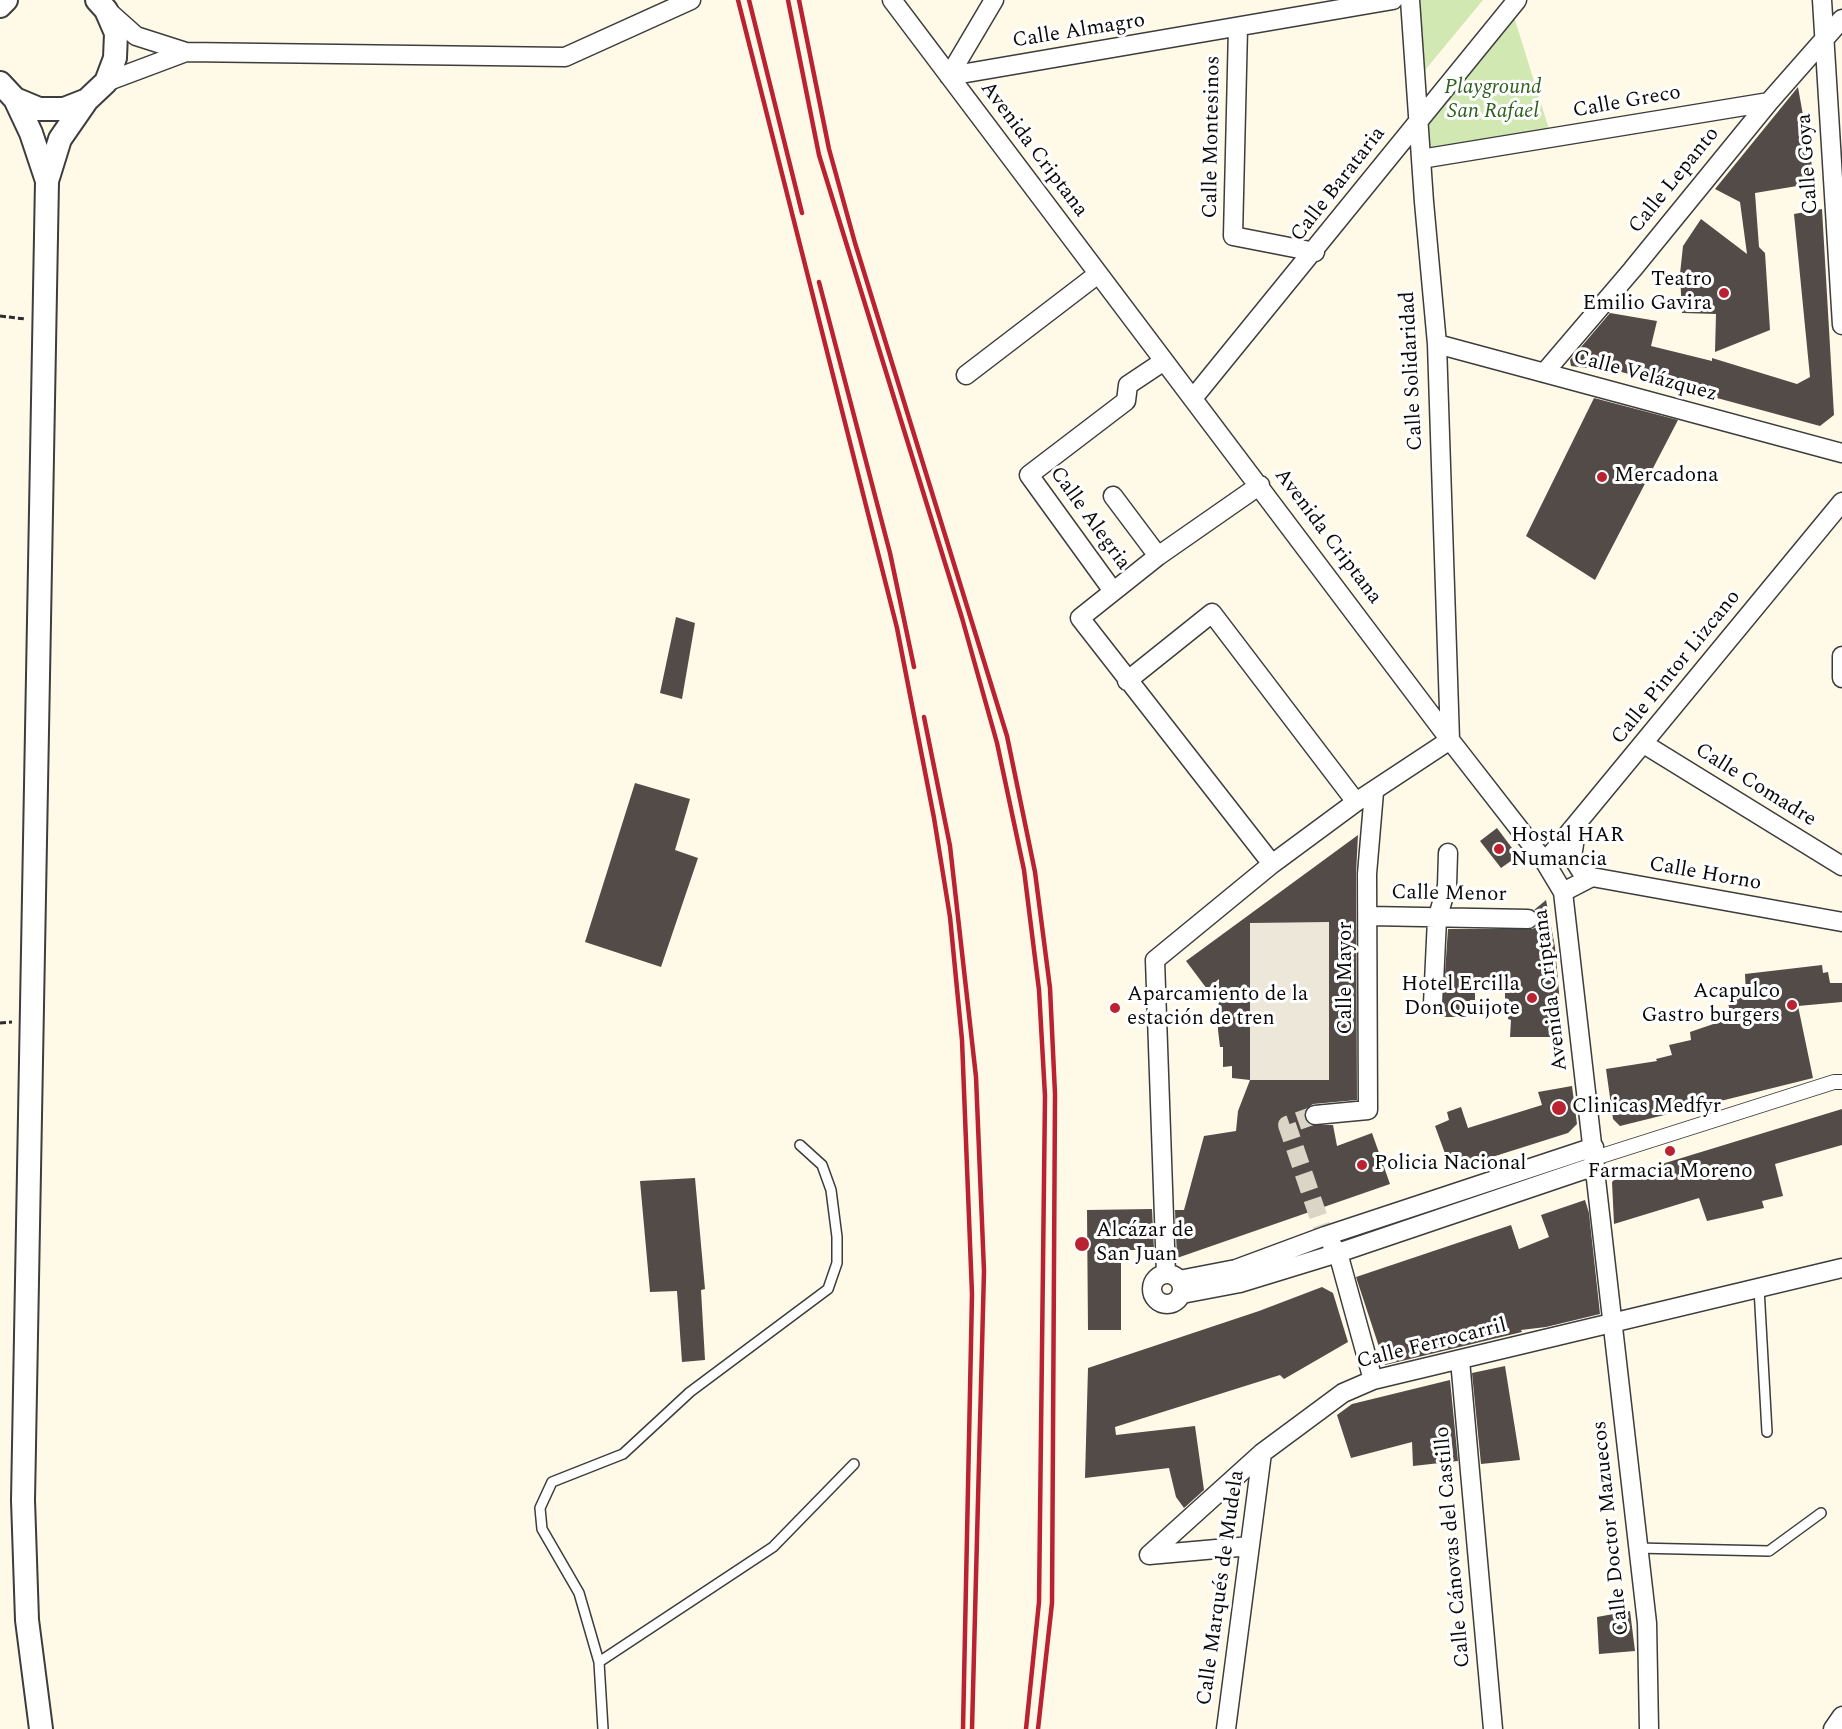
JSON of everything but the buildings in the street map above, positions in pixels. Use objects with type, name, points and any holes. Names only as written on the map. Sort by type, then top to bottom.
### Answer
[{"type":"street","points":[[0,6],[6,0]]},
{"type":"street","points":[[102,5],[136,36],[186,52],[565,57],[691,0]]},
{"type":"street","points":[[949,76],[994,0]]},
{"type":"street","name":"Calle Almagro","points":[[949,76],[1393,0]]},
{"type":"street","name":"Calle Solidaridad","points":[[1410,0],[1437,344],[1450,740]]},
{"type":"street","name":"Calle Barataria","points":[[1194,397],[1315,252],[1517,0]]},
{"type":"street","name":"Calle Goya","points":[[1822,0],[1824,40],[1835,130],[1842,325]]},
{"type":"street","name":"Avenida Criptana","points":[[896,2],[1098,274],[1194,397],[1450,740],[1545,862],[1563,892],[1558,919],[1595,1157],[1613,1323]]},
{"type":"street","points":[[41,1729],[27,1620],[23,1500],[47,181],[60,140],[87,100],[105,82],[116,58],[116,33],[102,5]]},
{"type":"street","name":"Calle Lepanto","points":[[1544,373],[1632,270],[1769,102],[1842,19]]},
{"type":"street","name":"Calle Montesinos","points":[[1238,28],[1233,236],[1315,252]]},
{"type":"street","points":[[105,82],[186,52]]},
{"type":"street","points":[[8,91],[39,109],[64,109],[87,100]]},
{"type":"street","points":[[8,91],[31,133],[47,181]]},
{"type":"street","name":"Calle Greco","points":[[1421,159],[1769,102]]},
{"type":"street","points":[[966,375],[1098,274]]},
{"type":"street","name":"Calle Velázquez","points":[[1437,344],[1842,453]]},
{"type":"street","name":"Calle Alegria","points":[[1113,591],[1029,475],[1126,401],[1128,385],[1164,361]]},
{"type":"street","points":[[1260,485],[1158,556],[1080,618],[1272,864]]},
{"type":"street","points":[[1113,496],[1158,556]]},
{"type":"street","name":"Calle Pintor Lizcano","points":[[1545,862],[1842,502]]},
{"type":"street","points":[[1127,681],[1212,613],[1356,802]]},
{"type":"street","points":[[1842,656],[1842,678]]},
{"type":"street","points":[[1176,1283],[1166,1209],[1155,960],[1272,864],[1356,802],[1450,740]]},
{"type":"street","name":"Calle Comadre","points":[[1644,744],[1842,866]]},
{"type":"street","name":"Calle Mayor","points":[[1315,1115],[1368,1110],[1370,916],[1367,874],[1374,792]]},
{"type":"street","points":[[1578,823],[1572,857],[1581,871],[1592,877]]},
{"type":"street","points":[[1433,1004],[1437,919],[1447,886],[1448,853]]},
{"type":"street","points":[[1563,892],[1592,877]]},
{"type":"street","name":"Calle Horno","points":[[1592,877],[1842,922]]},
{"type":"street","name":"Calle Menor","points":[[1370,916],[1528,919]]},
{"type":"street","points":[[1176,1283],[1236,1269],[1325,1236],[1842,1082]]},
{"type":"street","points":[[1176,1283],[1240,1283],[1338,1253],[1595,1157]]},
{"type":"street","points":[[1325,1236],[1338,1253],[1373,1380]]},
{"type":"street","name":"Calle Ferrocarril","points":[[1250,1546],[1149,1555],[1262,1454],[1343,1393],[1373,1380],[1842,1268]]},
{"type":"street","name":"Calle Doctor Mazuecos","points":[[1613,1323],[1636,1548],[1647,1623],[1649,1729]]},
{"type":"street","name":"Calle Cánovas del Castillo","points":[[1460,1360],[1493,1729]]},
{"type":"street","name":"Calle Marqués de Mudela","points":[[1226,1729],[1262,1454]]},
{"type":"street","points":[[1833,1729],[1842,1716]]},
{"type":"lane","points":[[603,1729],[599,1662],[579,1593],[542,1528],[540,1508],[552,1482],[623,1454],[690,1392],[828,1289],[837,1263],[837,1237],[831,1190],[822,1166],[800,1146]]},
{"type":"lane","points":[[1759,1288],[1767,1432]]},
{"type":"lane","points":[[599,1662],[773,1547],[854,1464]]},
{"type":"lane","points":[[1636,1548],[1769,1551],[1821,1513]]},
{"type":"path","points":[[0,316],[44,321]]},
{"type":"green space","points":[[1410,0],[1483,0],[1416,81]]},
{"type":"green space","name":"Playground San Rafael","points":[[1511,7],[1552,139],[1421,159],[1419,121]]},
{"type":"shaded area","points":[[1329,922],[1329,1080],[1250,1080],[1250,923]]},
{"type":"tunnel","points":[[1528,919],[1550,919]]},
{"type":"tunnel","points":[[1315,1115],[1287,1125],[1325,1236]]},
{"type":"railway","points":[[738,0],[897,628],[934,818],[950,917],[962,1040],[972,1294],[963,1729]]},
{"type":"railway","points":[[749,0],[802,213]]},
{"type":"railway","points":[[788,0],[819,155],[962,618],[997,743],[1024,870],[1039,990],[1045,1096],[1039,1602],[1026,1729]]},
{"type":"railway","points":[[799,0],[829,149],[855,243],[1007,736],[1035,872],[1050,988],[1055,1094],[1052,1603],[1038,1729]]},
{"type":"railway","points":[[819,282],[890,553],[914,667]]},
{"type":"railway","points":[[924,717],[950,846],[976,1077],[984,1271],[972,1729]]},
{"type":"place","name":"Teatro Emilio Gavira","points":[[1724,293]]},
{"type":"place","name":"Mercadona","points":[[1602,477]]},
{"type":"place","name":"Hostal HAR Numancia","points":[[1499,849]]},
{"type":"place","name":"Hotel Ercilla Don Quijote","points":[[1532,998]]},
{"type":"place","name":"Acapulco Gastro burgers","points":[[1792,1005]]},
{"type":"place","name":"Aparcamiento de la estación de tren","points":[[1115,1008]]},
{"type":"place","name":"Clinicas Medfyr","points":[[1559,1108]]},
{"type":"place","name":"Farmacia Moreno","points":[[1670,1151]]},
{"type":"place","name":"Policia Nacional","points":[[1362,1165]]},
{"type":"place","name":"Alcázar de San Juan","points":[[1082,1244]]}]
